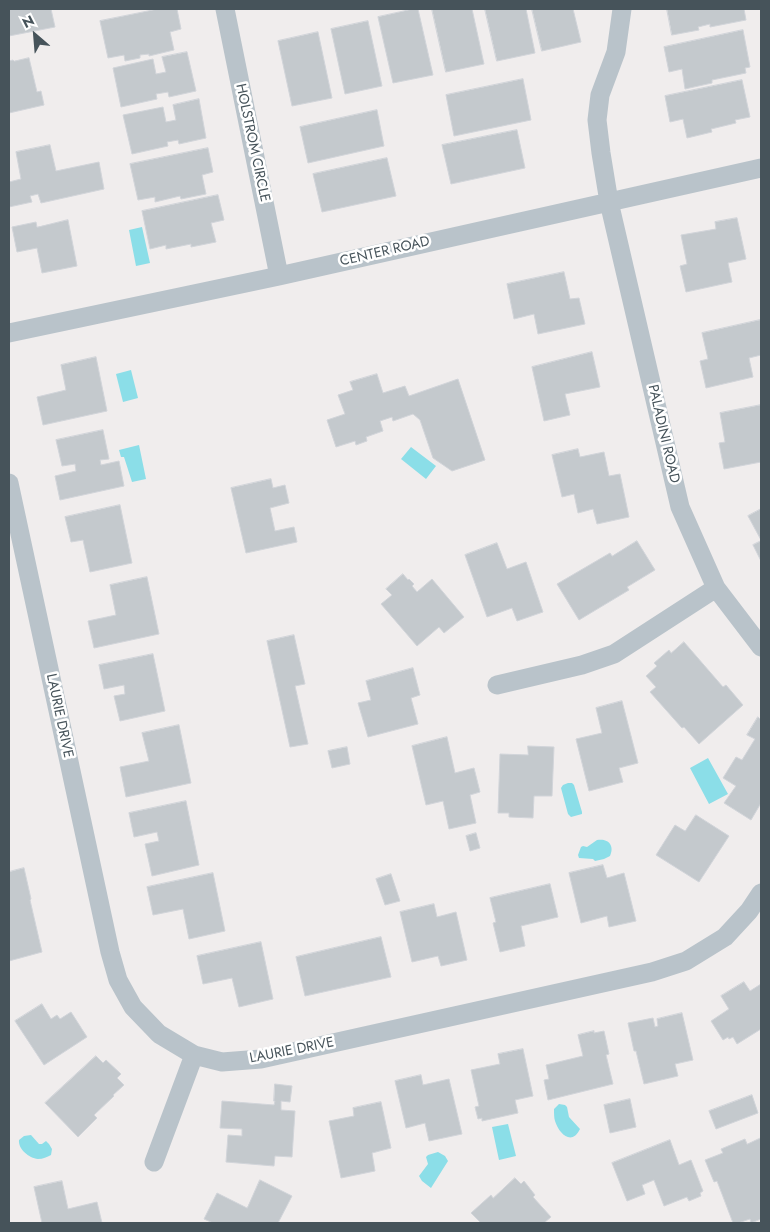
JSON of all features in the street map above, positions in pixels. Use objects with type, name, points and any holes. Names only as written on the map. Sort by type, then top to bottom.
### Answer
[{"type":"street","name":"HOLSTROM CIRCLE","points":[[226,9],[279,276]]},
{"type":"street","points":[[609,202],[597,120],[600,95],[616,52],[622,9]]},
{"type":"street","name":"CENTER ROAD","points":[[9,333],[279,276],[761,168]]},
{"type":"street","name":"PALADINI ROAD","points":[[609,202],[680,507],[716,588],[761,647]]},
{"type":"street","name":"LAURIE DRIVE","points":[[9,483],[110,952],[118,980],[133,1007],[158,1034],[194,1055],[222,1062],[261,1059],[652,972],[686,961],[725,937],[749,912],[761,893]]},
{"type":"street","points":[[497,685],[582,665],[614,654],[716,588]]},
{"type":"street","points":[[154,1162],[194,1055]]},
{"type":"water","points":[[142,227],[150,263],[136,266],[129,230]]},
{"type":"water","points":[[131,370],[138,398],[123,402],[116,374]]},
{"type":"water","points":[[139,445],[146,479],[132,482],[124,457],[121,457],[119,450]]},
{"type":"water","points":[[411,447],[436,466],[426,479],[401,459]]},
{"type":"water","points":[[708,758],[728,794],[709,804],[690,768]]},
{"type":"water","points":[[568,783],[574,785],[582,812],[582,814],[571,817],[568,814],[561,788]]},
{"type":"water","points":[[597,840],[604,840],[610,843],[612,849],[610,856],[595,861],[593,859],[579,858],[578,855],[581,847],[587,847]]},
{"type":"water","points":[[559,1104],[567,1107],[569,1117],[580,1129],[573,1137],[563,1134],[557,1126],[554,1118],[554,1109]]},
{"type":"water","points":[[508,1124],[516,1156],[499,1160],[492,1127]]},
{"type":"water","points":[[31,1135],[39,1144],[46,1141],[49,1144],[52,1149],[51,1155],[38,1159],[31,1157],[20,1147],[19,1140],[24,1136]]},
{"type":"water","points":[[438,1152],[445,1156],[448,1161],[431,1188],[419,1176],[428,1164],[426,1157]]},
{"type":"building","points":[[9,9],[51,9],[55,27],[9,36]]},
{"type":"building","points":[[158,9],[177,9],[181,29],[170,32],[174,50],[149,56],[149,54],[140,55],[140,58],[125,61],[124,55],[108,58],[100,21]]},
{"type":"building","points":[[418,9],[433,75],[393,83],[378,17]]},
{"type":"building","points":[[432,9],[472,9],[484,64],[446,72]]},
{"type":"building","points":[[485,9],[526,9],[535,53],[497,61]]},
{"type":"building","points":[[532,9],[573,9],[581,42],[542,51]]},
{"type":"building","points":[[667,9],[744,9],[746,20],[710,27],[710,24],[698,27],[699,30],[672,35]]},
{"type":"building","points":[[368,21],[382,86],[345,94],[331,29]]},
{"type":"building","points":[[743,30],[750,67],[745,68],[746,73],[712,80],[712,83],[685,89],[682,69],[669,72],[664,47]]},
{"type":"building","points":[[318,32],[332,98],[292,106],[278,41]]},
{"type":"building","points":[[187,52],[196,91],[169,97],[168,92],[156,94],[157,99],[121,107],[113,68],[153,59],[156,74],[166,72],[162,57]]},
{"type":"building","points":[[29,58],[37,92],[41,91],[44,105],[9,113],[9,61]]},
{"type":"building","points":[[523,79],[531,120],[454,136],[446,95]]},
{"type":"building","points":[[742,80],[750,117],[735,120],[736,123],[711,129],[712,132],[687,138],[683,119],[670,122],[665,96]]},
{"type":"building","points":[[199,99],[206,138],[179,144],[178,140],[167,142],[168,146],[132,154],[123,115],[163,107],[166,122],[176,120],[173,105]]},
{"type":"building","points":[[377,110],[384,146],[308,163],[300,127]]},
{"type":"building","points":[[517,130],[525,168],[451,184],[442,145]]},
{"type":"building","points":[[50,145],[56,171],[99,162],[104,189],[41,203],[38,194],[30,196],[32,202],[9,207],[9,182],[21,179],[16,152]]},
{"type":"building","points":[[208,148],[213,172],[202,175],[206,194],[181,199],[180,196],[155,202],[155,197],[138,200],[130,164]]},
{"type":"building","points":[[387,158],[396,196],[322,212],[313,174]]},
{"type":"building","points":[[218,195],[224,220],[211,223],[216,242],[191,247],[191,244],[166,249],[166,245],[150,249],[142,211]]},
{"type":"building","points":[[737,218],[746,259],[728,263],[732,282],[686,292],[680,266],[687,264],[681,235],[716,229],[715,222]]},
{"type":"building","points":[[68,220],[77,266],[42,273],[37,248],[17,252],[12,227],[36,222],[37,227]]},
{"type":"building","points":[[564,272],[570,299],[579,298],[585,324],[538,334],[534,314],[514,319],[507,284]]},
{"type":"building","points":[[760,320],[761,355],[749,358],[753,377],[706,388],[700,361],[708,359],[702,333]]},
{"type":"building","points":[[592,352],[600,387],[565,394],[570,415],[544,421],[532,367]]},
{"type":"building","points":[[96,357],[107,411],[43,425],[37,397],[66,390],[61,365]]},
{"type":"building","points":[[377,374],[383,393],[405,386],[409,396],[458,379],[485,460],[452,471],[433,458],[420,420],[413,414],[393,421],[392,417],[380,421],[383,431],[366,437],[367,441],[356,445],[355,441],[336,447],[327,420],[345,414],[338,395],[353,390],[350,382]]},
{"type":"building","points":[[761,405],[761,462],[724,469],[719,443],[725,442],[720,413]]},
{"type":"building","points":[[103,430],[109,459],[100,460],[101,465],[119,461],[124,486],[60,500],[55,476],[76,471],[75,464],[62,466],[56,440]]},
{"type":"building","points":[[578,449],[580,457],[604,452],[609,476],[620,474],[629,517],[597,524],[593,509],[578,513],[574,494],[562,497],[552,455]]},
{"type":"building","points":[[271,479],[273,488],[285,485],[289,503],[270,508],[275,531],[294,527],[297,542],[246,553],[231,488]]},
{"type":"building","points":[[120,505],[132,563],[90,572],[83,540],[71,542],[65,517]]},
{"type":"building","points":[[761,509],[761,540],[748,516]]},
{"type":"building","points":[[637,541],[655,570],[627,587],[629,590],[579,620],[557,584],[610,553],[612,556]]},
{"type":"building","points":[[761,541],[761,561],[753,545]]},
{"type":"building","points":[[497,543],[507,569],[526,562],[543,612],[517,621],[512,608],[487,617],[465,555]]},
{"type":"building","points":[[403,574],[414,584],[412,586],[417,592],[432,579],[464,617],[444,633],[439,627],[417,646],[381,604],[392,595],[386,589]]},
{"type":"building","points":[[147,577],[159,634],[94,648],[88,621],[116,615],[110,585]]},
{"type":"building","points":[[294,635],[305,684],[295,686],[308,744],[290,747],[267,641]]},
{"type":"building","points":[[684,642],[723,687],[726,685],[743,705],[699,744],[650,692],[656,687],[646,676],[657,666],[654,663],[669,650],[671,653]]},
{"type":"building","points":[[153,654],[165,711],[120,721],[114,696],[125,694],[124,685],[104,689],[99,665]]},
{"type":"building","points":[[413,668],[420,695],[411,698],[418,724],[368,737],[358,703],[371,700],[366,681]]},
{"type":"building","points":[[622,701],[638,763],[619,768],[623,782],[589,791],[576,739],[602,733],[596,708]]},
{"type":"building","points":[[758,717],[761,720],[761,803],[751,820],[724,803],[736,786],[723,778],[736,757],[742,760],[755,739],[747,735]]},
{"type":"building","points":[[179,725],[191,783],[126,797],[120,767],[149,761],[142,733]]},
{"type":"building","points":[[447,737],[455,773],[474,768],[480,792],[470,795],[476,823],[449,829],[443,801],[426,805],[412,746]]},
{"type":"building","points":[[528,746],[554,747],[552,796],[534,796],[533,818],[509,817],[509,813],[498,813],[500,754],[528,755]]},
{"type":"building","points":[[347,747],[350,764],[332,768],[328,751]]},
{"type":"building","points":[[186,801],[199,865],[152,876],[145,844],[159,841],[157,832],[134,837],[129,813]]},
{"type":"building","points":[[696,815],[729,836],[699,882],[656,855],[675,825],[685,831]]},
{"type":"building","points":[[476,833],[480,848],[470,851],[466,836]]},
{"type":"building","points":[[603,865],[607,878],[624,873],[636,921],[609,927],[607,916],[581,923],[569,873]]},
{"type":"building","points":[[24,868],[42,952],[9,961],[9,872]]},
{"type":"building","points":[[213,873],[225,931],[189,939],[183,909],[153,915],[147,887]]},
{"type":"building","points":[[391,874],[400,901],[385,905],[376,879]]},
{"type":"building","points":[[550,884],[558,917],[521,926],[525,946],[500,952],[493,923],[496,922],[490,898]]},
{"type":"building","points":[[434,904],[437,917],[456,912],[467,960],[441,966],[438,956],[412,962],[400,912]]},
{"type":"building","points":[[381,937],[391,977],[305,996],[296,957]]},
{"type":"building","points":[[261,942],[273,999],[239,1007],[232,978],[203,984],[197,956]]},
{"type":"building","points":[[744,982],[750,991],[761,984],[761,1029],[737,1044],[733,1037],[723,1040],[711,1021],[729,1009],[721,996]]},
{"type":"building","points":[[42,1004],[51,1019],[57,1015],[60,1019],[71,1012],[87,1037],[44,1065],[15,1021]]},
{"type":"building","points":[[682,1013],[693,1060],[675,1064],[678,1076],[644,1084],[628,1023],[653,1018],[655,1027],[658,1026],[657,1019]]},
{"type":"building","points":[[594,1031],[594,1033],[604,1031],[609,1054],[606,1055],[613,1084],[548,1100],[544,1080],[549,1079],[546,1065],[583,1056],[578,1035]]},
{"type":"building","points":[[523,1049],[533,1096],[515,1100],[518,1113],[482,1121],[482,1118],[478,1119],[475,1107],[479,1106],[471,1070],[500,1064],[498,1054]]},
{"type":"building","points":[[96,1056],[103,1063],[106,1060],[121,1074],[117,1078],[124,1085],[94,1115],[97,1118],[78,1137],[45,1103]]},
{"type":"building","points":[[421,1075],[423,1085],[449,1079],[462,1134],[429,1141],[425,1123],[406,1128],[395,1081]]},
{"type":"building","points":[[275,1084],[292,1086],[290,1102],[281,1101],[281,1110],[295,1111],[292,1157],[275,1156],[274,1166],[226,1162],[228,1135],[242,1136],[242,1129],[220,1128],[222,1101],[274,1105]]},
{"type":"building","points":[[752,1095],[758,1113],[716,1129],[709,1111]]},
{"type":"building","points":[[630,1099],[636,1127],[610,1133],[604,1105]]},
{"type":"building","points":[[381,1102],[391,1148],[372,1153],[375,1171],[341,1178],[329,1121],[354,1116],[353,1108]]},
{"type":"building","points":[[761,1138],[761,1219],[751,1223],[750,1219],[733,1223],[717,1181],[714,1182],[705,1160],[723,1153],[721,1149],[745,1139],[747,1144]]},
{"type":"building","points":[[670,1140],[679,1165],[691,1160],[703,1191],[700,1193],[701,1196],[689,1201],[687,1197],[664,1206],[654,1180],[642,1185],[645,1194],[627,1201],[612,1163]]},
{"type":"building","points":[[515,1178],[521,1184],[524,1181],[535,1195],[533,1197],[551,1217],[544,1223],[481,1223],[471,1213],[491,1195],[493,1198]]},
{"type":"building","points":[[260,1180],[292,1196],[278,1223],[213,1223],[204,1219],[217,1193],[247,1208]]},
{"type":"building","points":[[62,1181],[68,1209],[97,1202],[102,1223],[42,1223],[34,1187]]}]
